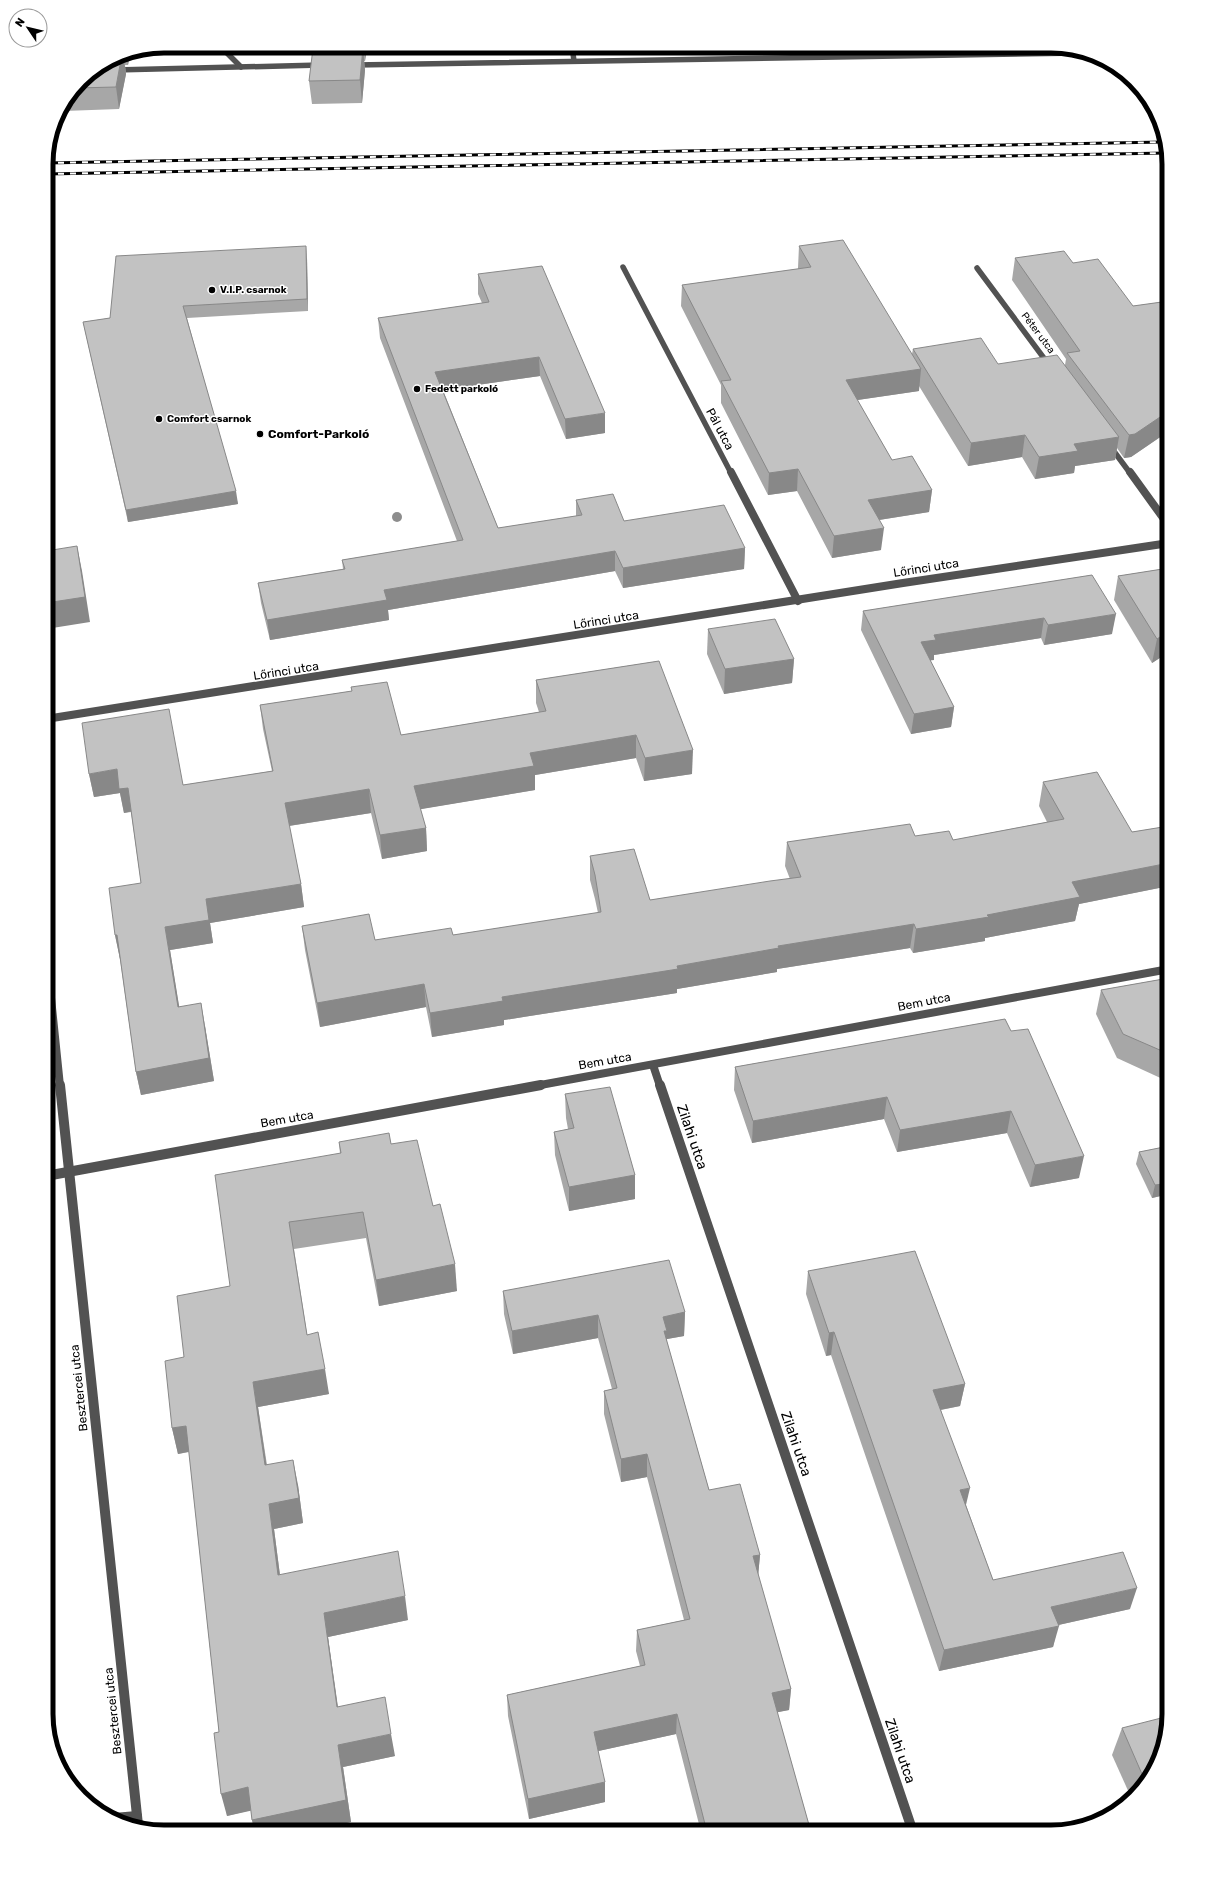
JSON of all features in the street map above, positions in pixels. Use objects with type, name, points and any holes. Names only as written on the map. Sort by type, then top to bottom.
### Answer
[{"type":"street","points":[[227,53],[241,67]]},
{"type":"street","points":[[573,53],[574,60]]},
{"type":"street","points":[[352,65],[574,60],[1058,53]]},
{"type":"street","points":[[111,70],[328,65]]},
{"type":"street","name":"Pál utca","points":[[623,267],[798,601]]},
{"type":"street","name":"Péter utca","points":[[976,268],[1052,368]]},
{"type":"street","points":[[1103,438],[1162,517]]},
{"type":"street","name":"Lőrinci utca","points":[[53,718],[798,601],[903,583],[1162,544]]},
{"type":"street","name":"Bem utca","points":[[53,1175],[1162,970]]},
{"type":"street","name":"Besztercei utca","points":[[53,1014],[137,1821]]},
{"type":"street","name":"Zilahi utca","points":[[653,1065],[911,1825]]},
{"type":"building","points":[[312,53],[362,53],[360,80],[309,81]]},
{"type":"building","points":[[121,61],[116,87],[84,88],[102,72]]},
{"type":"building","points":[[843,240],[921,369],[846,380],[892,460],[912,456],[932,490],[868,500],[884,528],[834,536],[798,469],[769,473],[721,381],[731,380],[682,285],[811,267],[799,246]]},
{"type":"building","name":"Comfort csarnok","points":[[306,246],[307,299],[183,306],[236,491],[126,510],[83,322],[110,318],[116,256]]},
{"type":"building","points":[[1064,251],[1073,263],[1098,259],[1133,306],[1162,302],[1162,416],[1135,434],[1129,435],[1067,353],[1080,351],[1015,258]]},
{"type":"building","points":[[542,266],[605,413],[565,419],[539,357],[435,372],[498,528],[582,515],[576,500],[613,494],[624,521],[724,505],[745,548],[623,568],[615,551],[384,590],[387,600],[267,620],[258,583],[345,569],[342,560],[463,540],[378,318],[489,302],[478,274]]},
{"type":"building","points":[[981,338],[998,364],[1057,355],[1119,437],[1074,444],[1078,451],[1039,457],[1025,435],[971,443],[913,349]]},
{"type":"building","points":[[77,546],[85,597],[53,602],[53,550]]},
{"type":"building","points":[[1162,569],[1162,636],[1157,639],[1118,576]]},
{"type":"building","points":[[1092,575],[1116,614],[1048,625],[1044,618],[934,635],[936,640],[921,642],[954,707],[914,714],[863,611]]},
{"type":"building","points":[[775,619],[794,659],[725,669],[708,629]]},
{"type":"building","points":[[659,661],[693,750],[645,758],[636,735],[530,753],[534,766],[414,786],[426,828],[380,835],[369,789],[285,803],[301,884],[206,899],[209,920],[165,927],[178,1007],[201,1003],[209,1058],[136,1072],[109,888],[141,883],[128,788],[119,789],[117,769],[89,774],[82,723],[169,709],[183,785],[273,771],[260,705],[352,691],[351,687],[387,682],[401,735],[546,711],[536,680]]},
{"type":"building","points":[[1097,772],[1132,832],[1162,827],[1162,864],[1072,882],[1080,897],[987,915],[989,917],[916,929],[914,924],[778,946],[779,948],[677,966],[678,969],[502,997],[503,1001],[430,1013],[424,984],[317,1003],[302,926],[369,914],[375,940],[451,928],[453,935],[601,912],[595,875],[590,856],[634,849],[650,900],[801,877],[787,842],[910,824],[915,836],[949,831],[953,840],[1064,819],[1043,782]]},
{"type":"building","points":[[1162,979],[1162,1051],[1123,1034],[1101,990]]},
{"type":"building","points":[[1005,1019],[1011,1031],[1028,1029],[1084,1156],[1035,1165],[1011,1111],[900,1130],[887,1097],[753,1121],[735,1067]]},
{"type":"building","points":[[610,1087],[635,1175],[569,1187],[554,1132],[574,1128],[565,1094]]},
{"type":"building","points":[[389,1133],[391,1144],[417,1140],[433,1206],[440,1204],[455,1264],[376,1280],[363,1212],[289,1222],[307,1335],[318,1332],[325,1369],[253,1382],[265,1465],[293,1460],[299,1498],[269,1504],[278,1575],[398,1551],[405,1596],[324,1613],[337,1707],[385,1697],[391,1734],[338,1745],[346,1800],[252,1820],[248,1787],[221,1794],[214,1733],[219,1732],[186,1426],[172,1428],[165,1361],[184,1357],[177,1296],[230,1286],[215,1175],[341,1153],[339,1142]]},
{"type":"building","points":[[1162,1147],[1162,1184],[1155,1185],[1139,1152]]},
{"type":"building","points":[[915,1251],[965,1384],[933,1390],[970,1488],[960,1490],[993,1580],[1123,1552],[1137,1588],[1051,1607],[1059,1626],[944,1650],[834,1332],[829,1333],[808,1271]]},
{"type":"building","points":[[669,1260],[685,1312],[663,1317],[667,1331],[664,1331],[709,1490],[740,1484],[760,1555],[753,1556],[791,1689],[772,1693],[809,1825],[705,1825],[677,1714],[594,1732],[605,1782],[528,1799],[507,1695],[645,1665],[637,1630],[690,1619],[647,1454],[621,1459],[604,1391],[617,1388],[598,1315],[512,1331],[503,1291]]},
{"type":"building","points":[[1162,1718],[1161,1729],[1154,1757],[1143,1776],[1122,1728]]},
{"type":"railway","points":[[53,163],[1160,142]]},
{"type":"railway","points":[[53,174],[1161,153]]},
{"type":"place","name":"V.I.P. csarnok","points":[[212,290]]},
{"type":"place","name":"Fedett parkoló","points":[[417,389]]},
{"type":"place","name":"Comfort csarnok","points":[[159,419]]},
{"type":"place","name":"Comfort-Parkoló","points":[[260,434]]}]
